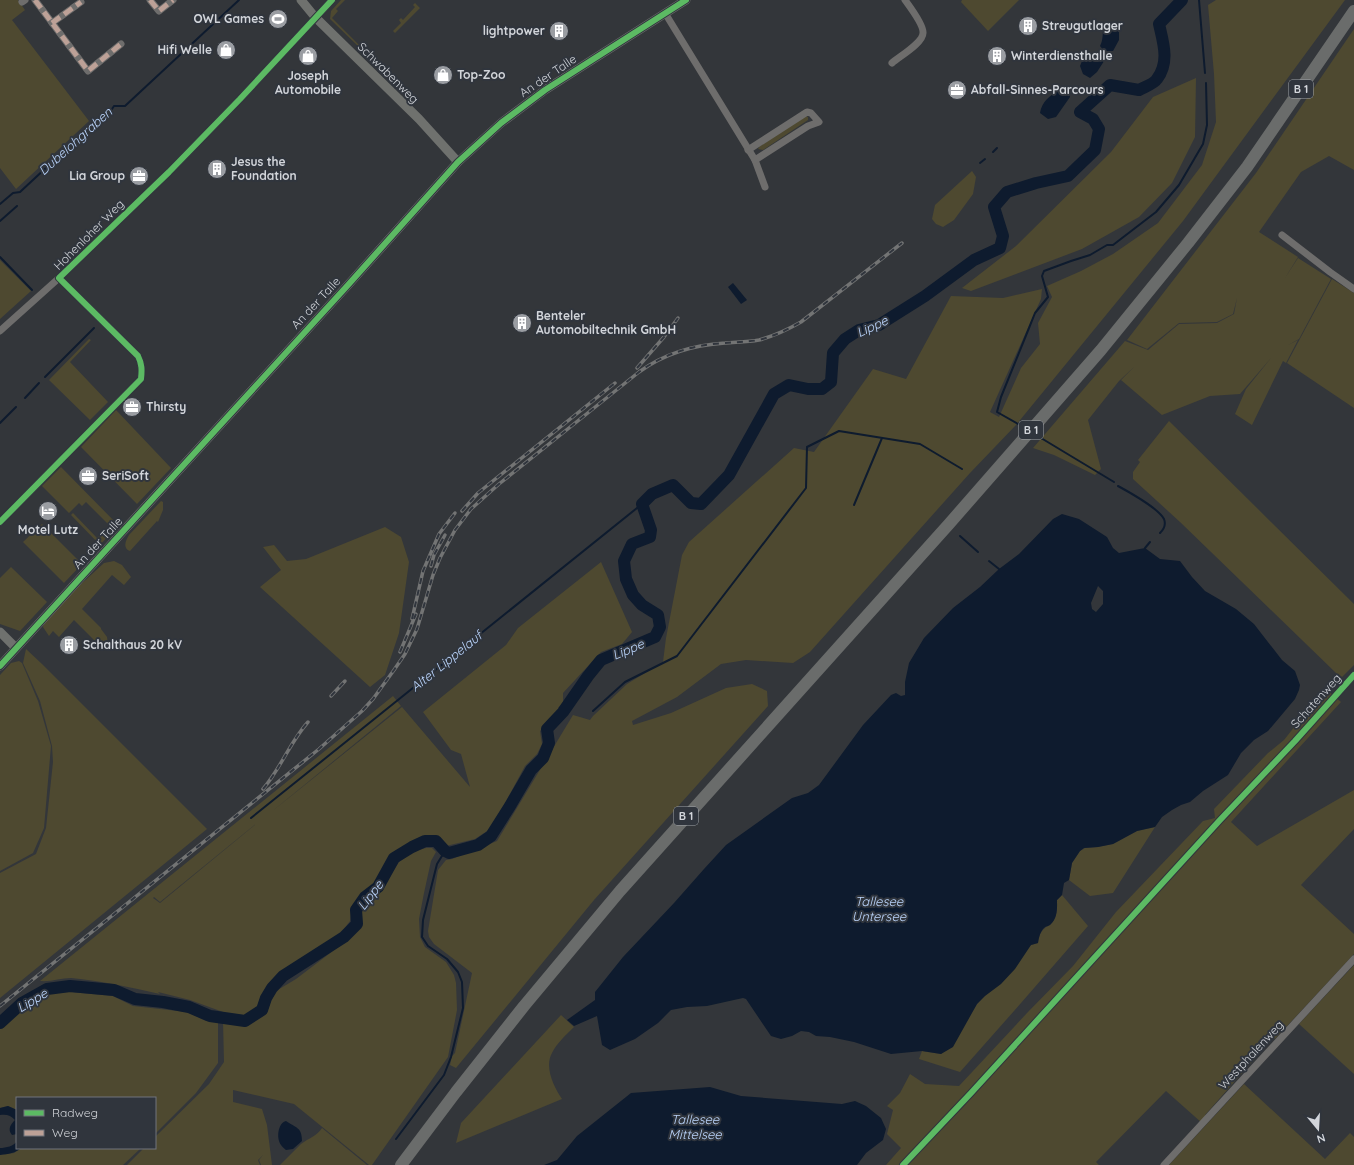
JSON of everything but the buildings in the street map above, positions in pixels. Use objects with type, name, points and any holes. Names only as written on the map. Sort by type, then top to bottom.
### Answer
[{"type":"highway","name":"B 1","points":[[401,1165],[524,1006],[620,891],[949,524],[1101,350],[1188,243],[1247,166],[1354,11]]},
{"type":"street","points":[[35,0],[88,71],[121,44]]},
{"type":"street","points":[[150,0],[159,12],[173,0]]},
{"type":"street","name":"Schwabenweg","points":[[301,0],[316,17],[419,119],[458,162]]},
{"type":"street","name":"Hohenloher Weg","points":[[0,331],[59,278],[167,173],[235,104],[332,0]]},
{"type":"street","name":"An der Talle","points":[[0,666],[222,424],[458,162],[501,123],[545,90],[686,0]]},
{"type":"street","points":[[892,63],[920,41],[923,33],[921,25],[905,0]]},
{"type":"street","points":[[52,23],[81,2]]},
{"type":"street","points":[[665,13],[755,160],[765,186]]},
{"type":"street","points":[[748,150],[807,112],[811,113],[817,119],[755,160]]},
{"type":"street","points":[[1282,235],[1354,289]]},
{"type":"street","name":"Hohenloher Weg","points":[[0,522],[140,379],[142,371],[141,362],[138,356],[59,278]]},
{"type":"street","points":[[0,632],[16,648]]},
{"type":"street","name":"Schatenweg","points":[[1294,742],[1354,675]]},
{"type":"street","name":"Westphalenweg","points":[[1164,1165],[1354,959]]},
{"type":"shaded area","points":[[0,0],[18,0],[25,10],[12,20],[89,121],[16,189],[0,168]]},
{"type":"shaded area","points":[[341,0],[345,0],[336,9],[338,11],[332,18],[359,45],[358,46],[330,19],[331,11]]},
{"type":"shaded area","points":[[962,0],[1019,0],[988,31],[961,2]]},
{"type":"shaded area","points":[[1216,0],[1345,0],[1183,221],[1016,425],[970,473],[810,652],[793,663],[746,660],[721,664],[677,697],[632,721],[633,725],[671,713],[726,688],[752,684],[767,691],[768,706],[594,900],[456,1068],[450,1065],[452,1056],[455,1053],[472,973],[434,944],[429,937],[428,931],[438,870],[446,860],[497,841],[573,715],[590,720],[627,684],[663,662],[666,638],[682,555],[689,542],[794,448],[814,452],[873,369],[906,379],[951,296],[1003,298],[1042,289],[1041,299],[990,412],[999,417],[1021,368],[1040,344],[1038,323],[1052,297],[1047,286],[1081,271],[1113,254],[1158,223],[1202,165],[1216,122],[1214,74],[1208,5]]},
{"type":"shaded area","points":[[415,3],[420,8],[395,33],[393,31],[401,23],[399,20],[401,18],[403,20],[415,7],[413,5]]},
{"type":"shaded area","points":[[1354,29],[1354,170],[1329,156],[1301,172],[1259,232],[1298,257],[1285,278],[1298,258],[1331,279],[1299,339],[1288,345],[1298,340],[1286,363],[1283,361],[1252,425],[1235,414],[1246,389],[1271,358],[1240,394],[1210,396],[1162,415],[1121,380],[1134,367],[1119,381],[1088,420],[1101,469],[1095,475],[1054,455],[1033,448],[1125,341],[1148,350],[1179,324],[1217,323],[1234,314],[1237,298],[1233,314],[1217,322],[1179,323],[1147,349],[1127,340],[1256,173]]},
{"type":"shaded area","points":[[1196,78],[1195,137],[1172,183],[1139,217],[1082,249],[971,291],[962,288],[1016,246],[1111,152],[1153,97]]},
{"type":"shaded area","points":[[806,116],[808,117],[808,120],[763,150],[758,149],[760,146]]},
{"type":"shaded area","points":[[972,171],[976,177],[973,194],[954,220],[943,227],[936,224],[932,219],[935,205]]},
{"type":"shaded area","points":[[0,260],[31,291],[0,319]]},
{"type":"shaded area","points":[[1332,279],[1354,293],[1354,408],[1287,363]]},
{"type":"shaded area","points":[[89,339],[91,340],[70,362],[108,402],[90,420],[49,380]]},
{"type":"shaded area","points":[[116,410],[171,468],[137,504],[81,447]]},
{"type":"shaded area","points":[[1169,421],[1354,604],[1354,665],[1342,677],[1336,673],[1180,522],[1133,479],[1133,472],[1140,462],[1138,460]]},
{"type":"shaded area","points":[[61,467],[118,525],[100,545],[71,515],[73,513],[97,538],[110,526],[86,502],[82,506],[79,503],[69,513],[42,486]]},
{"type":"shaded area","points":[[161,501],[163,502],[163,510],[158,522],[157,521],[130,551],[128,550],[125,544],[129,535]]},
{"type":"shaded area","points":[[42,524],[82,564],[64,583],[23,542]]},
{"type":"shaded area","points":[[385,527],[401,537],[409,562],[399,633],[385,675],[370,687],[260,587],[281,570],[263,547],[274,545],[287,561],[306,559]]},
{"type":"shaded area","points":[[114,561],[122,565],[131,577],[124,585],[112,575],[82,609],[101,628],[107,637],[108,644],[102,648],[74,620],[59,637],[53,631],[49,636],[43,627],[44,623],[80,585],[104,563]]},
{"type":"shaded area","points":[[601,562],[632,632],[622,644],[601,652],[563,693],[563,702],[558,708],[561,710],[540,731],[542,744],[537,754],[525,766],[490,829],[475,839],[446,846],[438,840],[426,839],[411,843],[393,856],[375,885],[352,908],[350,921],[341,933],[289,969],[262,995],[259,1005],[244,1016],[223,1016],[223,1012],[190,1000],[158,992],[160,994],[116,984],[71,978],[40,981],[393,696],[401,706],[270,813],[402,707],[470,787],[461,754],[451,750],[423,712],[506,645],[518,628]],"holes":[[[268,814],[160,903],[153,898],[154,897],[160,902]]]},
{"type":"shaded area","points":[[11,567],[47,602],[20,631],[0,624],[0,578]]},
{"type":"shaded area","points":[[26,649],[207,829],[0,998],[0,873],[36,854],[46,828],[53,762],[52,746],[40,701],[23,663]]},
{"type":"shaded area","points":[[19,661],[22,663],[38,701],[51,746],[44,828],[33,853],[0,871],[0,675],[11,663]]},
{"type":"shaded area","points":[[1325,688],[1341,702],[1231,822],[1257,846],[1354,790],[1354,829],[1301,885],[1354,934],[1354,954],[1275,1039],[1273,1038],[1205,1115],[1207,1117],[1202,1123],[1166,1091],[1096,1162],[1099,1165],[886,1165],[901,1148],[887,1134],[893,1110],[887,1106],[900,1093],[910,1074],[925,1084],[959,1086],[1073,966],[1116,912],[1203,821],[1215,818],[1214,809],[1268,753],[1284,740]]},
{"type":"shaded area","points":[[1155,827],[1113,893],[1090,896],[1069,880],[1072,863],[1080,851],[1085,848],[1113,844],[1137,831]]},
{"type":"shaded area","points":[[432,848],[436,852],[431,861],[419,919],[420,937],[425,947],[446,962],[454,975],[456,983],[457,1010],[448,1057],[372,1165],[369,1165],[294,1104],[233,1090],[233,1102],[262,1109],[267,1125],[272,1165],[261,1165],[259,1160],[263,1155],[258,1160],[260,1165],[127,1165],[143,1149],[156,1149],[156,1136],[209,1084],[224,1062],[223,1021],[246,1024],[265,1013],[276,991],[296,979],[346,941],[361,926],[360,911],[368,899],[381,890],[399,862],[414,851]]},
{"type":"shaded area","points":[[1062,895],[1088,926],[1014,1011],[960,1072],[919,1059],[922,1051],[941,1054],[966,1022],[977,1004],[1031,945],[1038,943],[1042,931],[1053,922],[1056,913],[1057,900]]},
{"type":"shaded area","points":[[1354,965],[1354,1074],[1299,1024]]},
{"type":"shaded area","points":[[70,992],[113,996],[133,1006],[187,1012],[206,1021],[218,1020],[218,1063],[196,1093],[156,1133],[156,1097],[16,1097],[16,1110],[8,1106],[0,1108],[0,1025],[22,1006],[47,993]]},
{"type":"shaded area","points":[[561,1015],[574,1027],[556,1046],[549,1064],[551,1077],[562,1099],[456,1143],[461,1123]]},
{"type":"shaded area","points":[[1244,1084],[1325,1159],[1350,1133],[1354,1137],[1354,1165],[1169,1165]]},
{"type":"shaded area","points":[[322,1128],[367,1165],[280,1165],[301,1144],[315,1135]]},
{"type":"shaded area","points":[[20,1149],[140,1149],[123,1165],[0,1165],[0,1155],[14,1153]]},
{"type":"water","points":[[1104,22],[1119,32],[1119,40],[1113,51],[1104,51],[1100,46]]},
{"type":"water","points":[[1088,56],[1091,58],[1106,58],[1097,72],[1090,78],[1083,74],[1080,66],[1082,61]]},
{"type":"water","points":[[1059,90],[1069,92],[1070,97],[1056,117],[1048,119],[1040,113],[1041,109],[1047,99]]},
{"type":"water","points":[[733,283],[747,300],[741,304],[728,287]]},
{"type":"water","name":"Tallesee Untersee","points":[[1062,514],[1079,519],[1107,537],[1113,548],[1119,553],[1145,548],[1160,559],[1180,561],[1205,591],[1236,609],[1254,624],[1282,660],[1295,671],[1300,685],[1295,699],[1268,731],[1254,740],[1241,753],[1228,775],[1203,791],[1190,802],[1181,805],[1162,817],[1155,827],[1137,831],[1113,844],[1084,848],[1080,851],[1072,863],[1069,880],[1064,883],[1062,895],[1057,900],[1056,913],[1053,922],[1045,927],[1040,935],[1038,943],[1031,945],[1015,969],[1001,984],[977,1004],[953,1047],[941,1054],[922,1051],[891,1054],[854,1042],[816,1036],[809,1032],[801,1031],[792,1036],[781,1039],[771,1036],[746,999],[743,998],[707,1006],[687,1007],[671,1010],[658,1023],[635,1039],[610,1050],[602,1045],[597,1016],[574,1026],[567,1020],[595,1000],[595,992],[623,957],[726,845],[792,798],[808,793],[819,785],[863,725],[891,695],[896,693],[901,696],[905,695],[905,682],[909,663],[924,638],[953,608],[1019,554],[1053,519]],"holes":[[[1098,586],[1103,591],[1103,604],[1096,612],[1092,609],[1091,603]]]},
{"type":"water","name":"Tallesee Mittelsee","points":[[710,1087],[741,1096],[842,1104],[855,1101],[866,1106],[881,1118],[886,1129],[883,1140],[866,1153],[857,1165],[544,1165],[557,1160],[577,1136],[631,1093]]},
{"type":"water","points":[[8,1106],[16,1110],[16,1134],[12,1135],[10,1131],[11,1125],[15,1120],[8,1115],[0,1115],[0,1108]]},
{"type":"water","points":[[286,1121],[300,1130],[302,1141],[293,1149],[286,1150],[279,1142],[278,1135],[281,1125]]},
{"type":"water","points":[[16,1142],[16,1149],[20,1149],[19,1150],[0,1155],[0,1148],[5,1148]]},
{"type":"waterway","name":"Dubelohgraben","points":[[0,204],[13,193],[20,192],[105,113],[110,112],[114,106],[125,106],[239,0]]},
{"type":"waterway","name":"Lippe","points":[[0,1023],[22,1003],[47,989],[70,986],[114,990],[135,999],[189,1007],[210,1016],[245,1021],[262,1010],[266,998],[272,988],[283,976],[344,937],[357,924],[356,910],[365,897],[378,887],[394,858],[425,841],[436,841],[445,851],[449,853],[478,845],[491,836],[531,770],[543,758],[549,743],[547,729],[563,712],[588,676],[601,660],[655,637],[660,627],[658,615],[642,605],[633,595],[626,579],[624,561],[632,544],[650,537],[651,530],[642,504],[652,494],[673,485],[691,503],[701,504],[729,475],[774,394],[789,385],[808,389],[822,389],[831,382],[833,353],[845,339],[859,330],[879,325],[925,296],[974,260],[1000,248],[1003,236],[994,207],[1007,192],[1036,183],[1068,176],[1095,150],[1099,129],[1093,119],[1080,112],[1110,85],[1139,90],[1156,81],[1161,72],[1164,59],[1164,45],[1159,24],[1182,0]]},
{"type":"waterway","points":[[1199,0],[1205,73]]},
{"type":"waterway","points":[[1018,424],[997,412],[1001,397],[1035,313],[1048,297],[1042,276],[1044,271],[1090,255],[1107,245],[1113,245],[1156,212],[1179,185],[1203,144],[1207,125],[1206,83]]},
{"type":"waterway","points":[[993,152],[997,148]]},
{"type":"waterway","points":[[980,163],[985,159]]},
{"type":"waterway","name":"Dubelohgraben","points":[[0,221],[17,206]]},
{"type":"waterway","points":[[0,257],[32,290]]},
{"type":"waterway","points":[[45,377],[94,328]]},
{"type":"waterway","points":[[25,398],[39,383]]},
{"type":"waterway","points":[[0,423],[16,407]]},
{"type":"waterway","points":[[593,711],[625,682],[677,656],[806,488],[807,447],[839,431],[920,444],[962,469]]},
{"type":"waterway","points":[[854,505],[882,438]]},
{"type":"waterway","points":[[1041,438],[1114,482]]},
{"type":"waterway","points":[[1118,486],[1143,501],[1161,515],[1165,523],[1164,528],[1160,533]]},
{"type":"waterway","name":"Alter Lippelauf","points":[[251,818],[642,504]]},
{"type":"waterway","points":[[960,536],[978,552]]},
{"type":"waterway","points":[[1145,548],[1150,542]]},
{"type":"waterway","points":[[989,561],[999,569]]},
{"type":"waterway","points":[[396,1139],[444,1075],[451,1057],[463,1008],[462,982],[458,972],[447,959],[428,946],[422,937],[423,920],[437,864],[445,851]]},
{"type":"railway","points":[[0,1006],[319,749],[362,711],[373,699],[405,654],[417,629],[433,575],[455,530],[471,509],[499,484],[649,365],[669,355],[691,348],[713,344],[759,340],[786,330],[801,322],[902,243]]},
{"type":"railway","points":[[637,368],[664,337],[678,318]]},
{"type":"railway","points":[[462,511],[478,493],[615,383]]},
{"type":"railway","points":[[412,619],[423,571],[439,534],[455,513]]},
{"type":"railway","points":[[431,566],[434,555],[445,535]]},
{"type":"railway","points":[[400,652],[416,614]]},
{"type":"railway","points":[[331,696],[345,681]]},
{"type":"railway","points":[[263,789],[308,722]]},
{"type":"marked path","points":[[35,0],[88,71],[121,44]]},
{"type":"marked path","points":[[150,0],[159,11],[173,0]]},
{"type":"marked path","points":[[52,23],[81,2]]},
{"type":"cycle path","points":[[0,522],[141,379],[142,373],[138,356],[59,278],[169,172],[240,99],[332,0]]},
{"type":"cycle path","points":[[0,666],[348,285],[458,162],[501,123],[545,90],[686,0]]},
{"type":"cycle path","points":[[903,1165],[971,1093],[1220,820],[1295,741],[1354,675]]},
{"type":"place","name":"OWL Games","points":[[278,19]]},
{"type":"place","name":"Streugutlager","points":[[1028,26]]},
{"type":"place","name":"lightpower","points":[[559,31]]},
{"type":"place","name":"Hifi Welle","points":[[226,50]]},
{"type":"place","name":"Joseph Automobile","points":[[308,56]]},
{"type":"place","name":"Winterdiensthalle","points":[[997,56]]},
{"type":"place","name":"Top-Zoo","points":[[443,75]]},
{"type":"place","name":"Abfall-Sinnes-Parcours","points":[[957,90]]},
{"type":"place","name":"Jesus the Foundation","points":[[217,169]]},
{"type":"place","name":"Lia Group","points":[[139,176]]},
{"type":"place","name":"Benteler Automobiltechnik GmbH","points":[[522,323]]},
{"type":"place","name":"Thirsty","points":[[132,407]]},
{"type":"place","name":"SeriSoft","points":[[88,476]]},
{"type":"place","name":"Motel Lutz","points":[[48,511]]},
{"type":"place","name":"Schalthaus 20 kV","points":[[69,645]]}]
